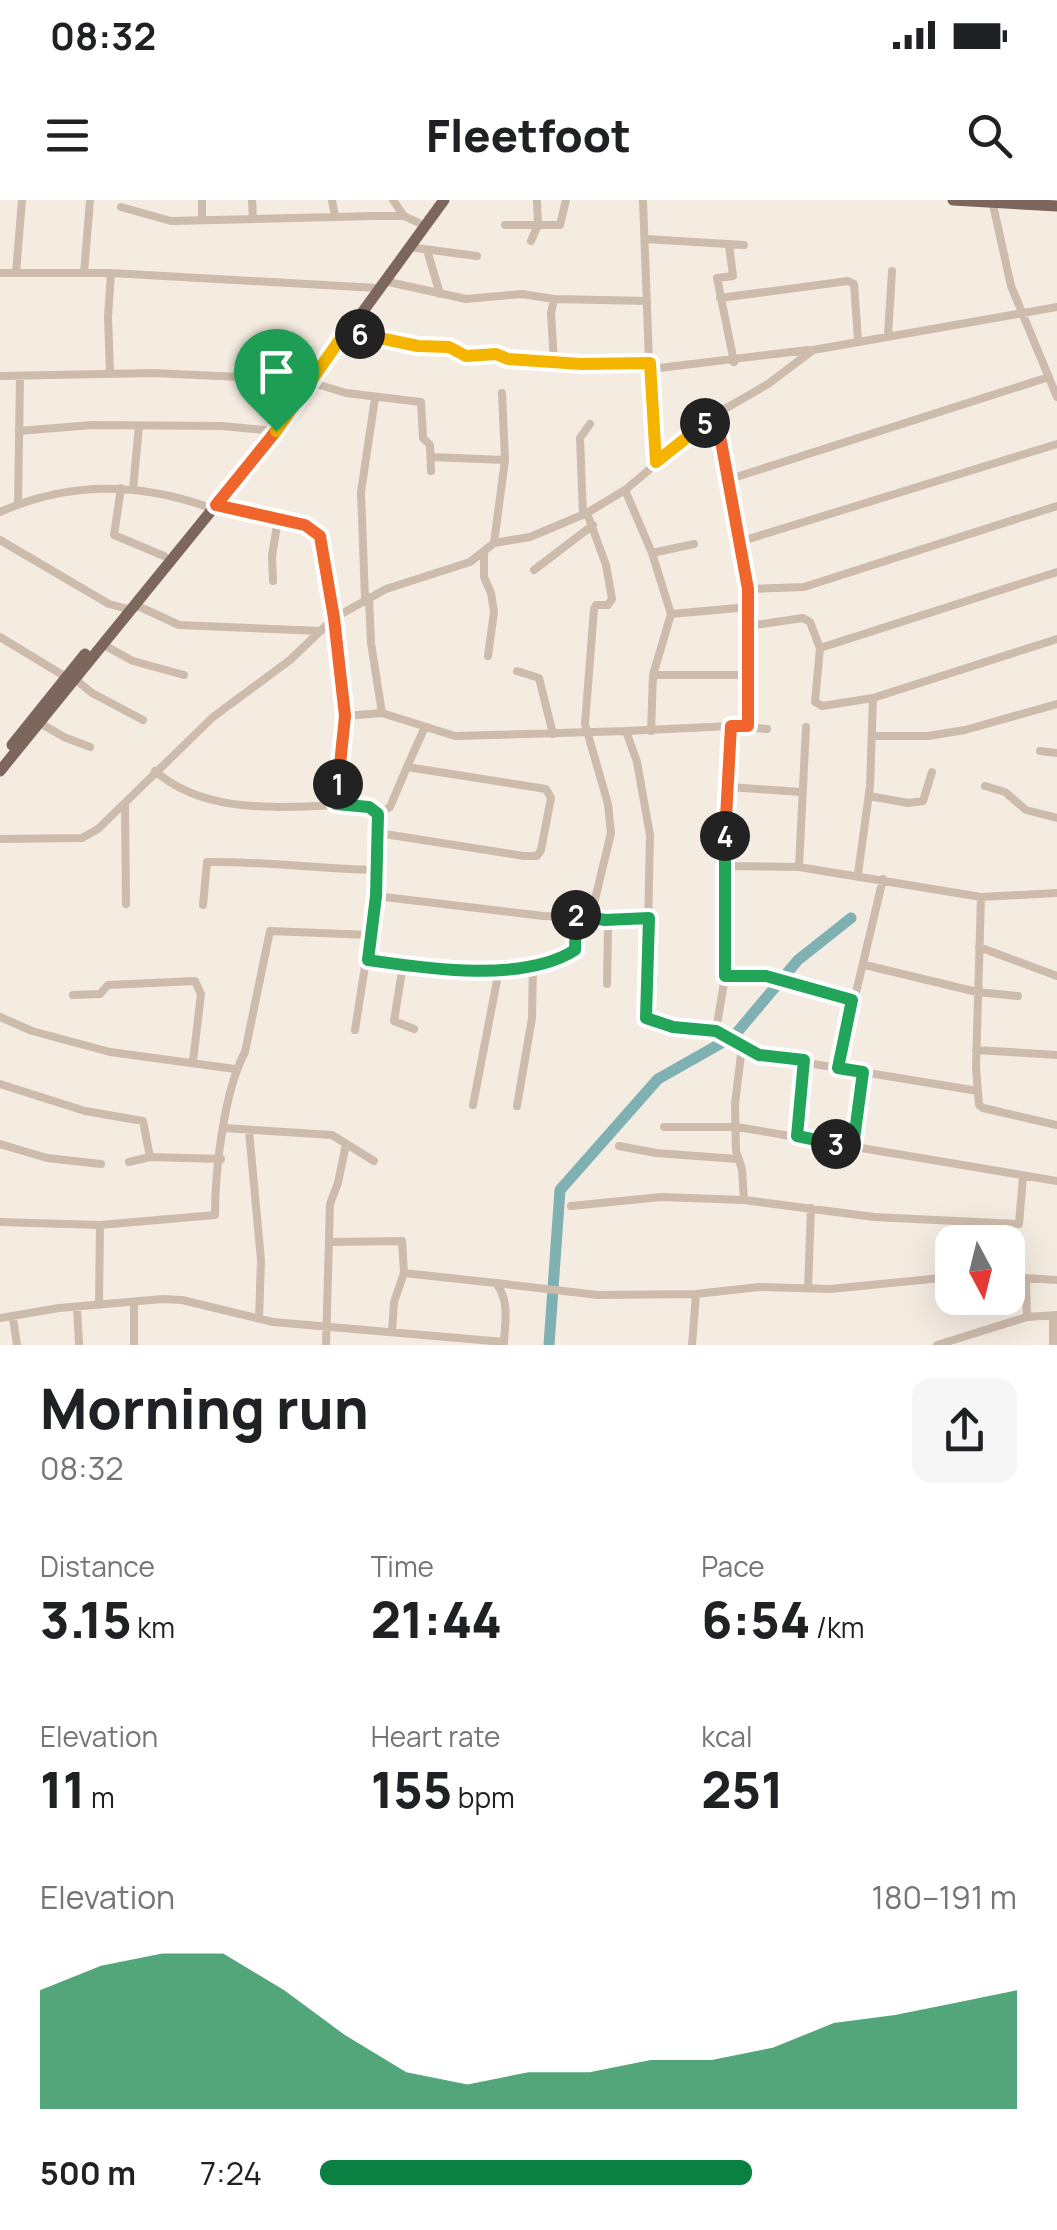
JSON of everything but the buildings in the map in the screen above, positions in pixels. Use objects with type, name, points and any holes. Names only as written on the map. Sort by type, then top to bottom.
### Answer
[{"type":"main road","points":[[306,381],[348,328],[419,223],[440,200]]},
{"type":"main road","points":[[0,770],[40,723],[70,678],[102,644],[125,608],[273,430],[440,200]]},
{"type":"main road","points":[[953,200],[1057,206]]},
{"type":"main road","points":[[0,760],[70,678],[164,556],[210,505]]},
{"type":"street","points":[[16,273],[22,200]]},
{"type":"street","points":[[84,274],[90,200]]},
{"type":"street","points":[[202,200],[202,220]]},
{"type":"street","points":[[252,200],[253,219]]},
{"type":"street","points":[[332,200],[334,216]]},
{"type":"street","points":[[394,200],[404,216]]},
{"type":"street","points":[[532,241],[538,225],[537,200]]},
{"type":"street","points":[[505,225],[560,225],[566,200]]},
{"type":"street","points":[[643,200],[656,462]]},
{"type":"street","points":[[992,202],[1020,315],[1057,397]]},
{"type":"street","points":[[122,207],[171,221],[404,216],[419,223]]},
{"type":"street","points":[[646,239],[744,245]]},
{"type":"street","points":[[729,245],[733,276],[717,278],[734,362]]},
{"type":"street","points":[[408,247],[476,256]]},
{"type":"street","points":[[427,250],[440,294]]},
{"type":"street","points":[[888,335],[892,271]]},
{"type":"street","points":[[0,273],[111,273],[377,286],[466,299],[522,294],[647,302]]},
{"type":"street","points":[[110,373],[111,273]]},
{"type":"street","points":[[720,298],[848,281],[854,284],[858,340]]},
{"type":"street","points":[[554,299],[554,363]]},
{"type":"street","points":[[348,328],[366,337],[449,347],[466,356],[496,354],[508,359],[554,363],[651,366],[734,362],[1057,306]]},
{"type":"street","points":[[0,838],[82,838],[98,830],[213,717],[290,660],[334,618],[367,598],[470,562],[494,543],[530,538],[585,514],[626,490],[716,414],[768,384],[812,350]]},
{"type":"street","points":[[0,376],[110,373],[306,381],[375,398],[422,402],[423,438],[430,445],[431,471]]},
{"type":"street","points":[[18,504],[20,376]]},
{"type":"street","points":[[727,480],[1049,376]]},
{"type":"street","points":[[494,543],[504,460],[502,393]]},
{"type":"street","points":[[375,398],[362,492],[371,644],[382,713]]},
{"type":"street","points":[[716,414],[748,589],[748,726]]},
{"type":"street","points":[[590,424],[580,438],[585,514],[593,525],[606,565],[612,599],[608,606],[596,605],[594,609],[586,687],[586,733],[608,804],[611,832],[591,916]]},
{"type":"street","points":[[20,430],[92,425],[273,430]]},
{"type":"street","points":[[132,489],[139,426]]},
{"type":"street","points":[[739,542],[1057,444]]},
{"type":"street","points":[[431,456],[504,460]]},
{"type":"street","points":[[0,512],[83,488],[121,488],[171,494],[278,518],[305,525],[320,536],[345,716],[336,804]]},
{"type":"street","points":[[121,488],[114,536],[164,556]]},
{"type":"street","points":[[626,490],[652,553],[670,614],[654,676],[650,731]]},
{"type":"street","points":[[748,589],[804,586],[1057,506]]},
{"type":"street","points":[[273,582],[272,556],[278,518]]},
{"type":"street","points":[[534,570],[593,525]]},
{"type":"street","points":[[1,541],[109,604],[138,606],[179,625],[321,632]]},
{"type":"street","points":[[652,553],[694,544]]},
{"type":"street","points":[[484,552],[484,577],[493,601],[488,656]]},
{"type":"street","points":[[820,648],[1057,572]]},
{"type":"street","points":[[670,614],[749,607]]},
{"type":"street","points":[[748,626],[802,618],[815,627],[820,648],[815,702],[818,705],[873,698],[1057,640]]},
{"type":"street","points":[[0,637],[143,720]]},
{"type":"street","points":[[102,644],[133,661],[184,675]]},
{"type":"street","points":[[517,671],[539,678],[554,734]]},
{"type":"street","points":[[654,676],[748,675]]},
{"type":"street","points":[[858,874],[869,796],[873,698]]},
{"type":"street","points":[[872,736],[928,736],[966,730],[1057,704]]},
{"type":"street","points":[[345,716],[382,713],[455,736],[731,726],[767,729]]},
{"type":"street","points":[[40,723],[90,747]]},
{"type":"street","points":[[716,1031],[725,976],[724,866],[731,726]]},
{"type":"street","points":[[799,867],[806,727]]},
{"type":"street","points":[[378,814],[390,807],[424,729]]},
{"type":"street","points":[[626,731],[650,835],[646,1018],[673,1027],[716,1031],[759,1055],[978,1091]]},
{"type":"street","points":[[1040,751],[1057,753]]},
{"type":"street","points":[[378,833],[524,856],[537,856],[541,850],[551,798],[546,788],[406,767]]},
{"type":"street","points":[[155,771],[205,800],[227,804],[336,804],[369,807],[378,814]]},
{"type":"street","points":[[869,796],[908,802],[922,800],[932,772]]},
{"type":"street","points":[[985,786],[1005,792],[1026,810],[1057,818]]},
{"type":"street","points":[[728,787],[802,792]]},
{"type":"street","points":[[124,803],[126,904]]},
{"type":"street","points":[[356,1030],[376,896],[378,814]]},
{"type":"street","points":[[204,905],[207,862],[376,870]]},
{"type":"street","points":[[724,866],[799,867],[858,874],[981,897],[1057,893]]},
{"type":"street","points":[[838,1068],[883,880]]},
{"type":"street","points":[[376,896],[543,916],[649,918]]},
{"type":"street","points":[[981,897],[976,1050],[979,1105],[1057,1125]]},
{"type":"street","points":[[368,960],[499,970],[533,967],[573,952],[576,914]]},
{"type":"street","points":[[605,920],[607,984]]},
{"type":"street","points":[[0,1222],[100,1224],[215,1216],[235,1069],[245,1052],[270,931],[370,935]]},
{"type":"street","points":[[978,948],[1057,976]]},
{"type":"street","points":[[403,965],[394,1020],[414,1029]]},
{"type":"street","points":[[864,965],[977,992],[1018,996]]},
{"type":"street","points":[[518,1106],[532,1018],[533,967]]},
{"type":"street","points":[[473,1105],[499,970]]},
{"type":"street","points":[[725,976],[774,978],[852,1000]]},
{"type":"street","points":[[74,995],[102,993],[108,985],[195,980],[201,994],[193,1061]]},
{"type":"street","points":[[0,1017],[32,1031],[110,1052],[235,1069]]},
{"type":"street","points":[[742,1046],[735,1104],[744,1200]]},
{"type":"street","points":[[976,1050],[1057,1055]]},
{"type":"street","points":[[797,1136],[804,1060]]},
{"type":"street","points":[[853,1147],[863,1072]]},
{"type":"street","points":[[0,1084],[85,1111],[142,1121],[150,1157]]},
{"type":"street","points":[[664,1127],[738,1127],[1057,1181]]},
{"type":"street","points":[[224,1128],[332,1135],[374,1161]]},
{"type":"street","points":[[249,1131],[261,1260],[259,1318]]},
{"type":"street","points":[[0,1144],[47,1158],[101,1164]]},
{"type":"street","points":[[326,1345],[330,1204],[346,1144]]},
{"type":"street","points":[[619,1146],[738,1159]]},
{"type":"street","points":[[129,1162],[150,1157],[221,1159]]},
{"type":"street","points":[[571,1206],[661,1197],[744,1200],[874,1217],[1020,1224],[1023,1176]]},
{"type":"street","points":[[808,1289],[811,1208]]},
{"type":"street","points":[[99,1306],[100,1224]]},
{"type":"street","points":[[330,1242],[402,1241],[404,1273],[394,1302],[392,1332]]},
{"type":"street","points":[[404,1273],[598,1295],[808,1289],[935,1279]]},
{"type":"street","points":[[1027,1318],[1026,1279],[1057,1280]]},
{"type":"street","points":[[0,1318],[77,1307],[182,1300],[328,1329],[504,1344],[506,1303],[496,1283]]},
{"type":"street","points":[[692,1345],[696,1294]]},
{"type":"street","points":[[134,1303],[134,1345]]},
{"type":"street","points":[[77,1307],[78,1345]]},
{"type":"street","points":[[937,1345],[1027,1318],[1055,1316],[1053,1345]]},
{"type":"street","points":[[13,1318],[17,1345]]},
{"type":"waterway","points":[[549,1345],[560,1190],[658,1079],[734,1036],[798,960],[851,918]]},
{"type":"route","points":[[348,328],[366,337],[449,347],[466,356],[496,354],[508,359],[581,364],[650,363],[656,462],[716,414],[749,607],[748,726],[731,726],[724,866],[725,976],[766,976],[852,1000],[838,1068],[863,1072],[853,1147],[797,1136],[804,1060],[759,1055],[716,1031],[673,1027],[646,1018],[649,918],[605,920],[576,914],[575,950],[543,966],[499,970],[368,960],[376,896],[378,814],[369,807],[336,804],[345,716],[320,536],[305,525],[216,505],[276,431],[348,328]]}]
